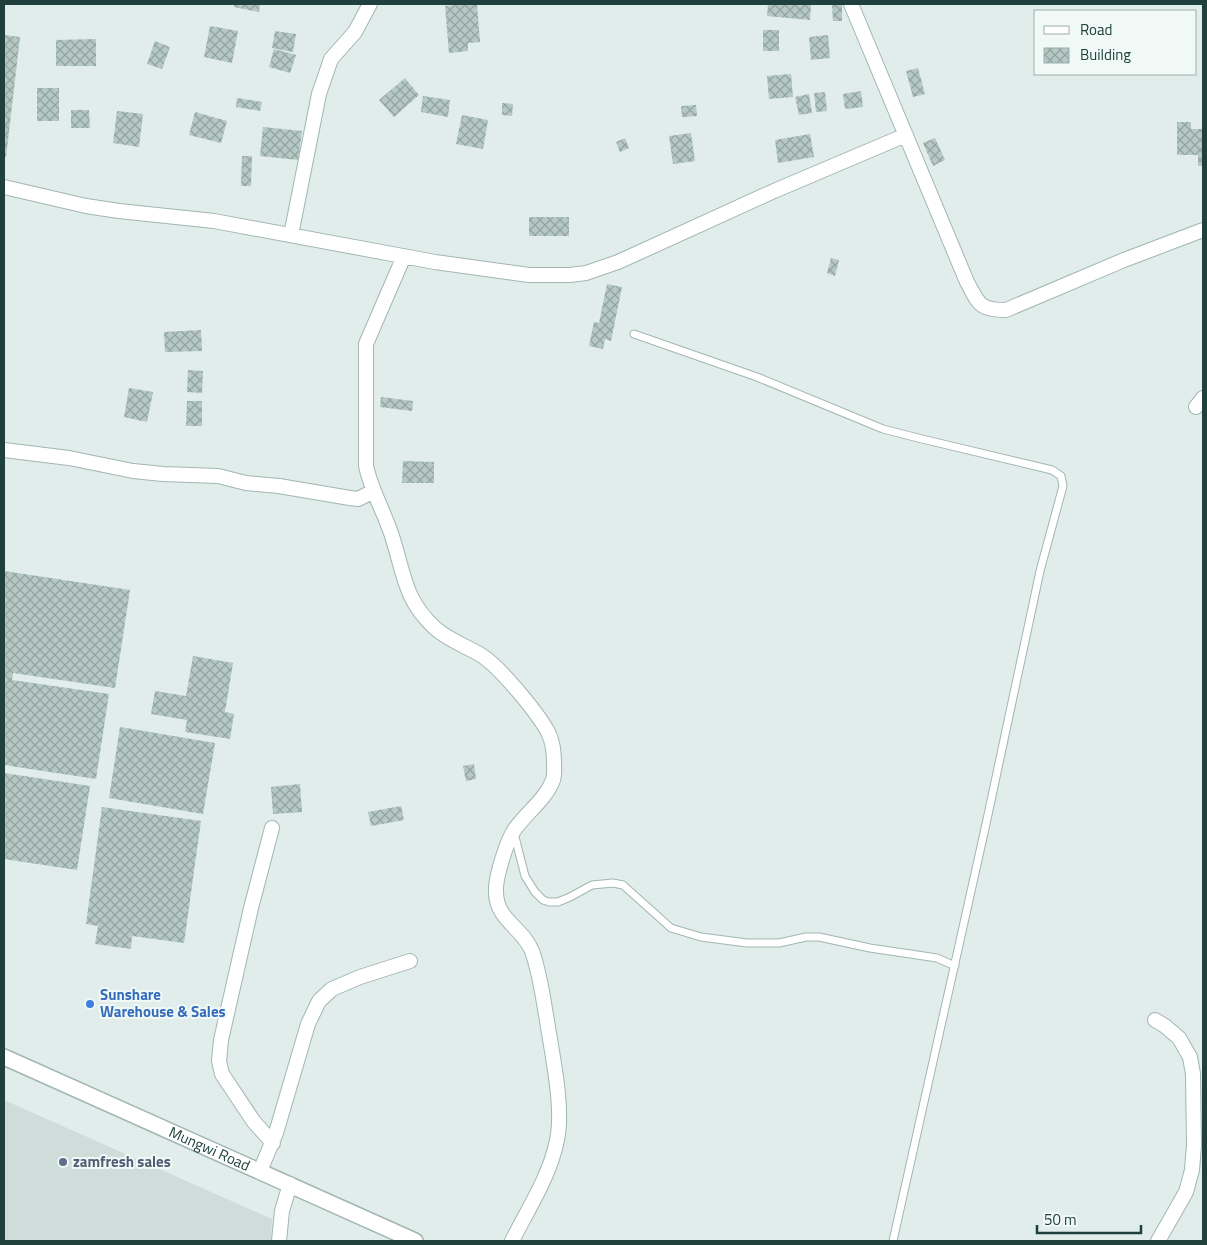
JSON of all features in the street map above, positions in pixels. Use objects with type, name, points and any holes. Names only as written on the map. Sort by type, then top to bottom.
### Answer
[{"type":"street","points":[[291,235],[319,94],[330,59],[355,32],[370,4]]},
{"type":"street","points":[[851,4],[967,282],[978,303],[991,310],[1006,310],[1019,306],[1124,260],[1203,230]]},
{"type":"street","points":[[4,187],[86,206],[207,220],[435,262],[529,275],[563,275],[586,273],[627,258],[774,191],[906,135]]},
{"type":"street","points":[[404,256],[366,344],[366,466],[369,481],[391,534],[405,585],[413,602],[435,628],[456,643],[481,655],[497,667],[538,716],[549,734],[554,756],[554,778],[546,794],[513,831],[498,876],[496,891],[497,904],[505,919],[529,944],[533,953],[541,987],[553,1061],[559,1126],[557,1142],[548,1168],[512,1241]]},
{"type":"street","points":[[4,450],[70,458],[133,471],[218,476],[246,483],[279,486],[350,498],[358,498],[374,491]]},
{"type":"street","points":[[272,828],[251,908],[221,1040],[219,1061],[222,1074],[254,1122],[273,1143]]},
{"type":"street","points":[[260,1171],[273,1143],[308,1024],[319,1000],[332,989],[360,977],[410,961]]},
{"type":"street","points":[[1155,1020],[1179,1038],[1190,1057],[1193,1074],[1194,1145],[1192,1170],[1186,1192],[1158,1241]]},
{"type":"street","name":"Mungwi Road","points":[[4,1057],[416,1241]]},
{"type":"street","points":[[279,1241],[282,1211],[290,1184]]},
{"type":"lane","points":[[634,334],[757,378],[884,428],[1052,470],[1061,476],[1063,486],[1040,571],[955,966],[893,1241]]},
{"type":"lane","points":[[513,831],[525,876],[535,892],[543,900],[549,902],[558,902],[592,885],[612,883],[624,885],[671,928],[701,937],[746,942],[779,943],[796,941],[806,937],[819,937],[870,948],[937,958],[955,966]]},
{"type":"shaded area","points":[[4,1100],[272,1219],[271,1241],[4,1241]]},
{"type":"building","points":[[235,4],[260,4],[259,12],[234,7]]},
{"type":"building","points":[[477,4],[480,42],[468,43],[468,51],[449,53],[445,6]]},
{"type":"building","points":[[768,4],[811,4],[810,20],[767,16]]},
{"type":"building","points":[[832,4],[842,4],[842,21],[833,21]]},
{"type":"building","points":[[210,26],[238,31],[232,63],[204,57]]},
{"type":"building","points":[[763,30],[779,30],[779,51],[763,51]]},
{"type":"building","points":[[275,31],[296,34],[293,52],[272,48]]},
{"type":"building","points":[[4,35],[20,37],[6,157],[4,157]]},
{"type":"building","points":[[828,35],[830,58],[811,60],[809,37]]},
{"type":"building","points":[[96,39],[96,66],[56,66],[56,40]]},
{"type":"building","points":[[155,41],[170,47],[162,69],[147,64]]},
{"type":"building","points":[[274,49],[296,55],[290,73],[269,67]]},
{"type":"building","points":[[918,68],[925,94],[913,97],[906,71]]},
{"type":"building","points":[[791,74],[793,97],[769,99],[767,76]]},
{"type":"building","points":[[405,78],[419,95],[394,117],[379,100]]},
{"type":"building","points":[[37,88],[59,88],[59,121],[37,121]]},
{"type":"building","points":[[861,91],[863,107],[845,109],[843,94]]},
{"type":"building","points":[[825,92],[827,111],[816,112],[814,93]]},
{"type":"building","points":[[809,94],[812,113],[799,115],[795,97]]},
{"type":"building","points":[[423,96],[450,100],[448,117],[421,112]]},
{"type":"building","points":[[237,98],[262,102],[260,111],[236,107]]},
{"type":"building","points":[[502,103],[513,104],[512,116],[502,115]]},
{"type":"building","points":[[696,105],[697,116],[682,117],[681,106]]},
{"type":"building","points":[[71,110],[89,110],[90,128],[71,128]]},
{"type":"building","points":[[117,111],[143,114],[139,147],[113,143]]},
{"type":"building","points":[[195,112],[227,121],[221,143],[189,135]]},
{"type":"building","points":[[462,115],[488,120],[483,149],[456,144]]},
{"type":"building","points":[[1177,122],[1191,122],[1191,129],[1203,129],[1203,166],[1198,166],[1198,155],[1177,155]]},
{"type":"building","points":[[263,127],[302,131],[298,160],[260,156]]},
{"type":"building","points":[[691,133],[695,161],[673,164],[669,136]]},
{"type":"building","points":[[810,134],[814,157],[778,163],[775,140]]},
{"type":"building","points":[[625,138],[629,148],[620,152],[616,142]]},
{"type":"building","points":[[935,138],[945,160],[933,166],[923,143]]},
{"type":"building","points":[[242,156],[252,156],[251,186],[241,186]]},
{"type":"building","points":[[529,217],[569,217],[569,236],[529,236]]},
{"type":"building","points":[[831,258],[839,260],[835,276],[827,273]]},
{"type":"building","points":[[607,284],[622,287],[611,341],[605,339],[603,349],[589,346],[594,322],[599,323]]},
{"type":"building","points":[[201,330],[202,351],[165,352],[164,332]]},
{"type":"building","points":[[188,370],[203,371],[202,393],[187,392]]},
{"type":"building","points":[[129,388],[153,392],[147,422],[124,417]]},
{"type":"building","points":[[381,397],[413,401],[412,411],[380,407]]},
{"type":"building","points":[[187,401],[202,401],[202,426],[186,426]]},
{"type":"building","points":[[403,461],[434,462],[434,483],[402,483]]},
{"type":"building","points":[[4,571],[130,590],[115,688],[13,673],[12,680],[109,694],[96,779],[4,765]]},
{"type":"building","points":[[193,656],[233,663],[225,712],[234,714],[230,739],[185,732],[187,720],[151,714],[155,691],[186,696]]},
{"type":"building","points":[[120,727],[215,743],[203,814],[109,798]]},
{"type":"building","points":[[474,764],[476,779],[466,781],[463,766]]},
{"type":"building","points":[[4,773],[90,786],[77,870],[4,859]]},
{"type":"building","points":[[300,784],[302,812],[273,814],[271,787]]},
{"type":"building","points":[[401,806],[404,820],[371,826],[368,812]]},
{"type":"building","points":[[102,807],[201,821],[184,943],[132,936],[131,949],[95,944],[98,926],[86,924]]},
{"type":"place","name":"Sunshare Warehouse & Sales","points":[[90,1004]]},
{"type":"place","name":"zamfresh sales","points":[[63,1162]]}]
